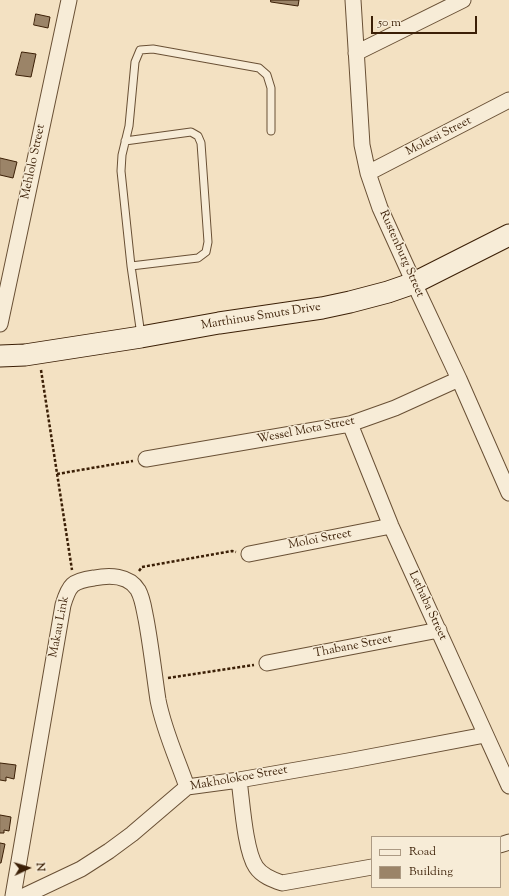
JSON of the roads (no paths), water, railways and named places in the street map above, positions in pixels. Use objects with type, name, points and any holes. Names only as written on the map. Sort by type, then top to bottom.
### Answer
[{"type":"street","name":"Mehlolo Street","points":[[0,324],[69,0]]},
{"type":"street","name":"Rustenburg Street","points":[[353,0],[362,145],[368,173],[380,208],[459,379],[509,493]]},
{"type":"street","points":[[356,53],[463,0]]},
{"type":"street","name":"Moletsi Street","points":[[368,173],[509,100]]},
{"type":"street","name":"Marthinus Smuts Drive","points":[[0,356],[38,353],[142,337],[219,323],[322,308],[388,292],[414,283],[509,236]]},
{"type":"street","name":"Wessel Mota Street","points":[[146,459],[350,424],[395,408],[459,379]]},
{"type":"street","name":"Lethaba Street","points":[[350,424],[391,526],[509,786]]},
{"type":"street","name":"Moloi Street","points":[[248,554],[391,526]]},
{"type":"street","name":"Makau Link","points":[[13,896],[63,605],[67,591],[74,583],[94,578],[124,578],[132,583],[138,590],[143,604],[158,701],[167,736],[187,787]]},
{"type":"street","name":"Thabane Street","points":[[267,663],[439,630]]},
{"type":"street","name":"Makholokoe Street","points":[[24,896],[81,868],[109,851],[132,834],[187,787],[238,780],[485,735]]},
{"type":"street","points":[[238,780],[251,856],[256,867],[271,879],[282,883],[371,867]]},
{"type":"lane","points":[[142,337],[131,266],[121,171],[122,155],[129,126],[135,62],[140,50],[153,49],[259,68],[267,75],[271,88],[271,131]]},
{"type":"lane","points":[[125,141],[191,132],[198,136],[201,143],[208,242],[206,252],[198,258],[131,266]]}]
